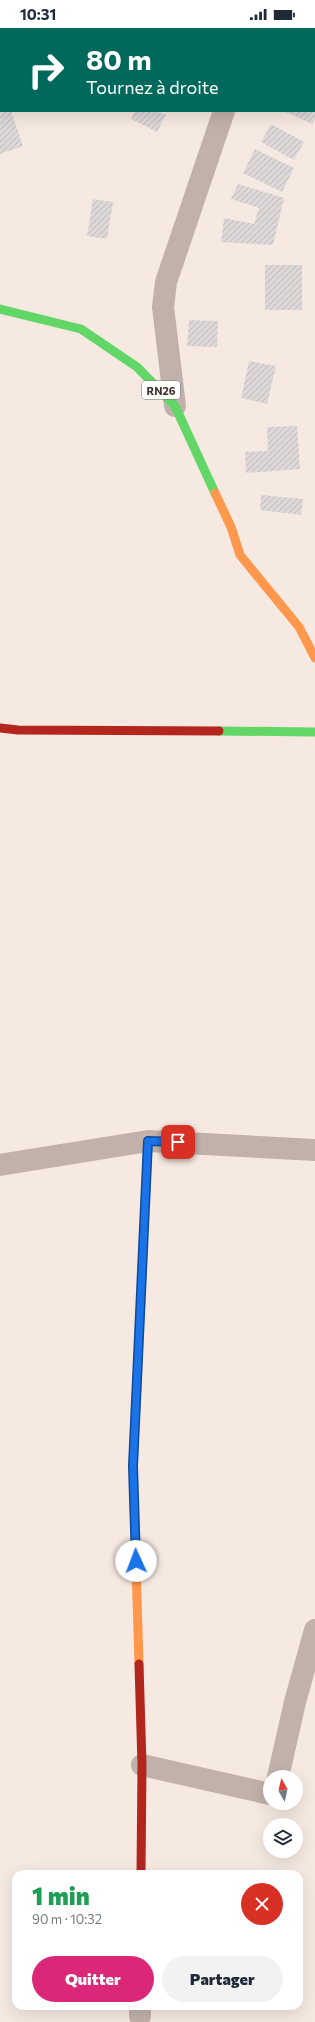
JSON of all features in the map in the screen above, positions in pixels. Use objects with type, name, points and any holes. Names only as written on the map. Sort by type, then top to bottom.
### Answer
[{"type":"street","points":[[175,406],[163,307],[166,282],[224,112]]},
{"type":"street","name":"RN26","points":[[0,309],[80,329],[137,367],[175,406],[231,527],[240,555],[299,627],[315,658]]},
{"type":"street","points":[[0,728],[18,730],[315,732]]},
{"type":"street","points":[[141,1870],[142,1765],[133,1466],[148,1141]]},
{"type":"street","points":[[0,1165],[148,1141],[315,1150]]},
{"type":"street","points":[[280,1770],[315,1630]]},
{"type":"street","points":[[142,1765],[263,1792]]},
{"type":"building","points":[[0,112],[11,112],[23,146],[0,154]]},
{"type":"building","points":[[134,112],[158,112],[166,115],[157,132],[131,119]]},
{"type":"building","points":[[286,112],[315,112],[315,119],[312,124]]},
{"type":"building","points":[[271,124],[304,142],[294,160],[261,142]]},
{"type":"building","points":[[255,149],[294,168],[282,192],[243,173]]},
{"type":"building","points":[[238,184],[284,198],[273,245],[221,242],[224,218],[254,224],[259,208],[231,199]]},
{"type":"building","points":[[93,199],[113,202],[107,239],[87,236]]},
{"type":"building","points":[[265,265],[302,265],[302,310],[265,310]]},
{"type":"building","points":[[189,320],[218,321],[217,347],[187,346]]},
{"type":"building","points":[[249,361],[276,366],[267,404],[241,398]]},
{"type":"building","points":[[297,426],[300,469],[246,473],[245,452],[268,451],[267,427]]},
{"type":"building","points":[[261,495],[303,499],[301,515],[260,510]]},
{"type":"traffic: fast","points":[[0,309],[81,329],[137,367],[175,406],[215,493]]},
{"type":"traffic: fast","points":[[219,731],[315,732]]},
{"type":"traffic: fast","points":[[138,1361],[148,1141]]},
{"type":"traffic: slow","points":[[215,493],[231,527],[240,555],[299,627],[315,658]]},
{"type":"traffic: slow","points":[[138,1361],[133,1466],[139,1664]]},
{"type":"traffic: jam","points":[[0,728],[18,730],[219,731]]},
{"type":"traffic: jam","points":[[139,1664],[142,1765],[141,1870]]},
{"type":"route","points":[[136,1561],[133,1466],[148,1141],[178,1142]]}]
